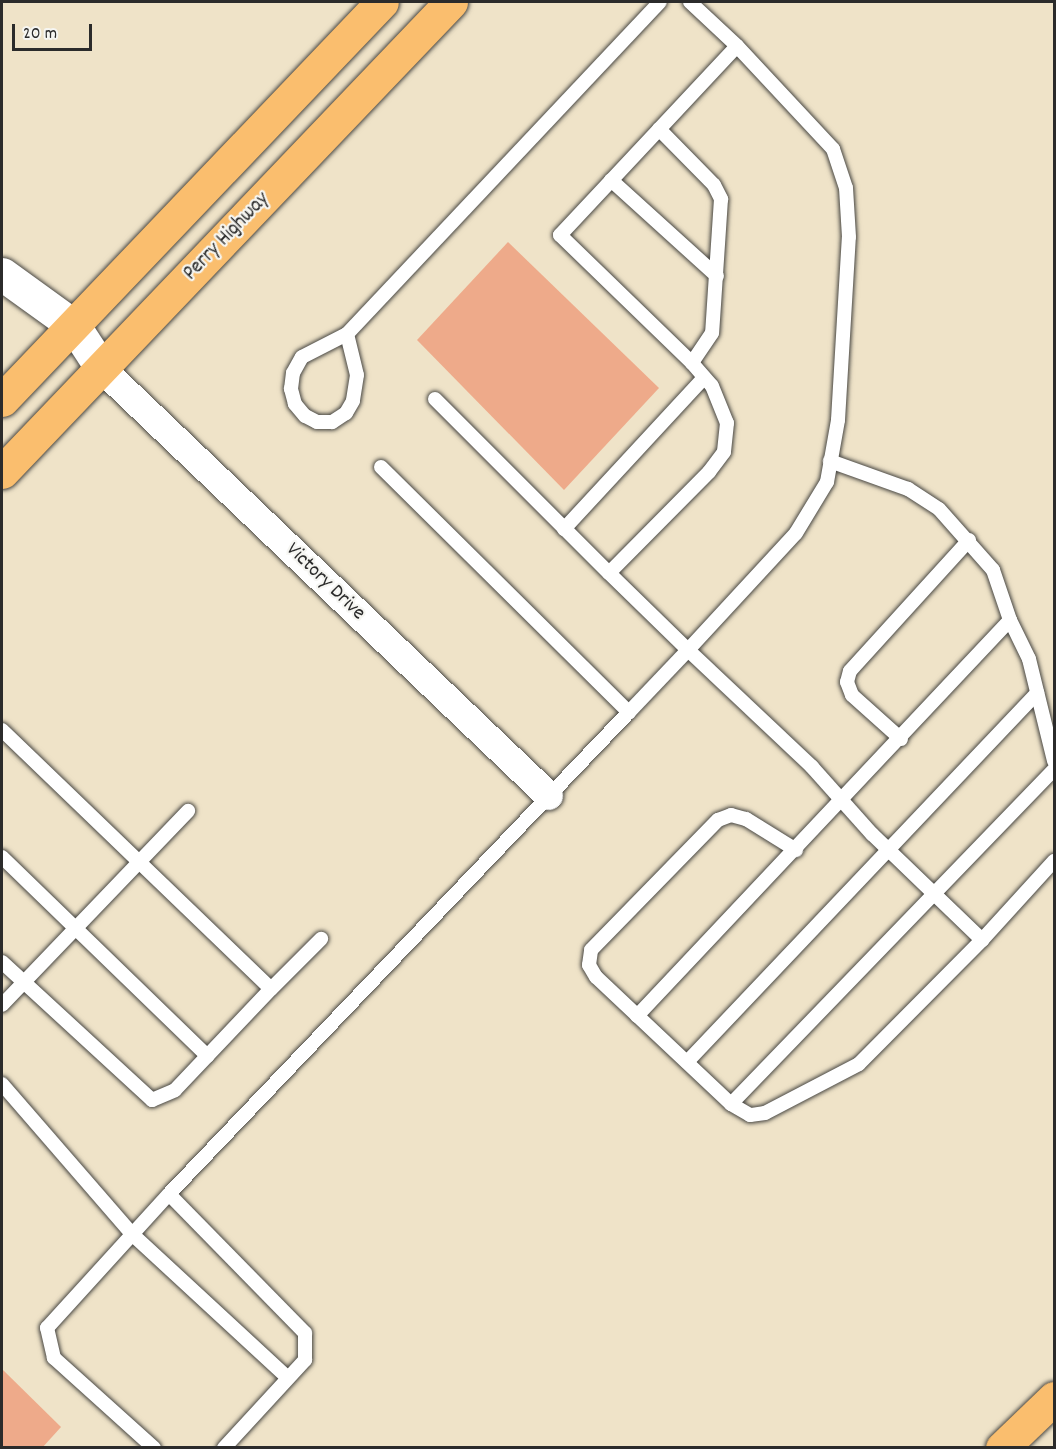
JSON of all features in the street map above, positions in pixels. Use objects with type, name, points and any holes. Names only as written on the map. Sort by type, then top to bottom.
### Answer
[{"type":"main road","points":[[2,400],[382,2]]},
{"type":"main road","name":"Perry Highway","points":[[2,472],[451,2]]},
{"type":"main road","points":[[1002,1448],[1054,1398]]},
{"type":"street","points":[[2,274],[74,326],[102,369]]},
{"type":"street","name":"Victory Drive","points":[[102,369],[549,796]]},
{"type":"lane","points":[[347,334],[357,375],[353,401],[346,413],[332,422],[317,422],[305,416],[295,404],[291,389],[293,373],[302,357],[347,334],[660,2]]},
{"type":"lane","points":[[154,1448],[54,1358],[47,1328],[169,1194],[688,650],[796,533],[827,482],[837,420],[849,237],[846,188],[833,149],[737,46],[690,2]]},
{"type":"lane","points":[[609,573],[709,472],[724,452],[727,423],[704,378],[692,363],[560,235],[737,46]]},
{"type":"lane","points":[[659,129],[714,185],[721,199],[712,333],[692,363]]},
{"type":"lane","points":[[611,180],[717,276]]},
{"type":"lane","points":[[564,529],[704,378]]},
{"type":"lane","points":[[435,399],[982,940]]},
{"type":"lane","points":[[830,461],[908,489],[939,509],[969,540],[993,570],[1010,620],[1029,659],[1054,761]]},
{"type":"lane","points":[[381,467],[629,712]]},
{"type":"lane","points":[[901,739],[852,695],[847,682],[850,671],[969,540]]},
{"type":"lane","points":[[638,1016],[901,739],[1010,620]]},
{"type":"lane","points":[[687,1062],[1037,693]]},
{"type":"lane","points":[[2,730],[271,989]]},
{"type":"lane","points":[[731,1104],[1054,769]]},
{"type":"lane","points":[[2,1005],[188,811]]},
{"type":"lane","points":[[796,849],[746,819],[731,815],[718,820],[591,950],[589,964],[596,977],[731,1104],[750,1115],[765,1113],[860,1064],[982,940],[1054,861]]},
{"type":"lane","points":[[2,857],[207,1056]]},
{"type":"lane","points":[[2,962],[139,1093],[152,1100],[174,1090],[321,939]]},
{"type":"lane","points":[[2,1084],[132,1234],[288,1378]]},
{"type":"lane","points":[[169,1194],[305,1333],[305,1360],[224,1448]]},
{"type":"building","points":[[508,242],[659,388],[564,490],[417,340]]},
{"type":"building","points":[[2,1369],[61,1427],[42,1448],[2,1448]]}]
